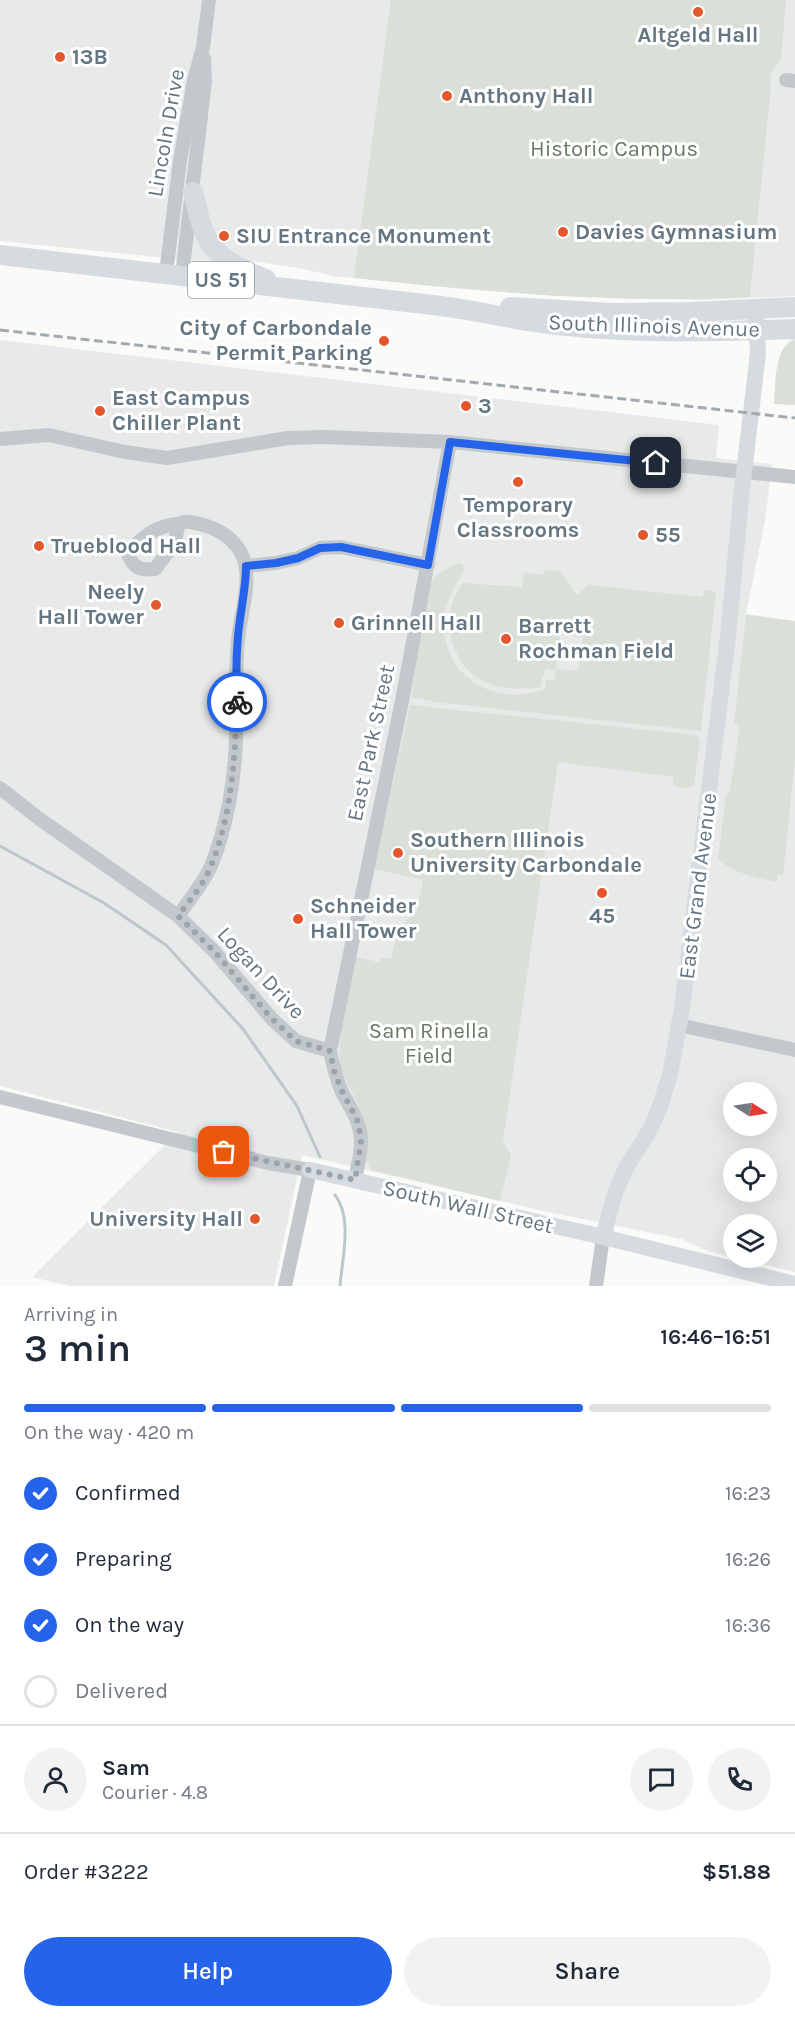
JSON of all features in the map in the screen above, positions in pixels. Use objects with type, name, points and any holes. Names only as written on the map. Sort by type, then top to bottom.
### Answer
[{"type":"highway","points":[[192,192],[205,236],[229,262],[291,289]]},
{"type":"highway","name":"South Illinois Avenue","points":[[0,255],[441,306],[541,323],[648,330],[795,328]]},
{"type":"highway","name":"South Illinois Avenue","points":[[441,306],[612,313],[795,307]]},
{"type":"main road","name":"East Grand Avenue","points":[[603,1237],[609,1211],[626,1168],[651,1128],[660,1106],[670,1075],[679,1025],[717,735],[758,353],[756,309]]},
{"type":"main road","name":"South Wall Street","points":[[310,1170],[603,1237],[795,1284]]},
{"type":"street","name":"Lincoln Drive","points":[[174,274],[180,161],[194,80],[203,47],[209,0]]},
{"type":"street","name":"Lincoln Drive","points":[[174,274],[192,192],[205,82],[203,47]]},
{"type":"street","points":[[0,439],[49,435],[125,452],[167,458],[288,438],[326,436],[450,442],[795,477]]},
{"type":"street","name":"East Park Street","points":[[330,1051],[428,565],[450,442]]},
{"type":"street","points":[[178,524],[186,521],[206,524],[219,531],[240,550],[246,566],[246,587],[236,661],[236,738],[230,793],[210,868],[178,916]]},
{"type":"street","points":[[246,566],[298,558],[320,548],[341,547],[428,565]]},
{"type":"street","name":"Logan Drive","points":[[0,788],[41,820],[178,916],[214,951],[272,1019],[296,1041],[330,1051]]},
{"type":"street","points":[[679,1025],[795,1050]]},
{"type":"street","points":[[330,1051],[334,1071],[358,1122],[361,1142],[355,1180]]},
{"type":"street","name":"South Wall Street","points":[[0,1097],[268,1163],[310,1170]]},
{"type":"street","points":[[285,1286],[310,1170]]},
{"type":"street","name":"East Grand Avenue","points":[[596,1286],[603,1237]]},
{"type":"shaded area","points":[[0,0],[795,0],[795,296],[700,300],[555,296],[332,276],[304,269],[238,259],[216,263],[0,241]]},
{"type":"shaded area","name":"Southern Illinois University Carbondale","points":[[0,340],[719,425],[716,458],[772,464],[765,521],[746,614],[795,621],[795,1272],[777,1268],[777,1214],[723,1214],[723,1255],[710,1252],[682,1239],[543,1211],[302,1155],[274,1286],[70,1286],[32,1277],[178,1132],[0,1086]]},
{"type":"green space","name":"Historic Campus","points":[[391,0],[786,0],[781,60],[770,78],[750,297],[601,298],[502,292],[354,278]]},
{"type":"green space","points":[[795,339],[795,405],[774,404],[779,358],[788,343]]},
{"type":"green space","points":[[457,564],[465,568],[449,598],[445,611],[445,638],[451,656],[461,671],[474,682],[490,690],[507,694],[526,694],[545,689],[546,680],[554,680],[556,670],[546,669],[541,687],[527,688],[490,684],[470,672],[455,650],[451,639],[452,604],[462,583],[522,587],[524,572],[543,575],[544,570],[560,571],[577,595],[588,585],[703,597],[704,590],[716,592],[701,731],[435,702],[412,697],[415,662],[429,585],[438,574]],"holes":[[[560,635],[583,637],[578,671],[556,669]]]},
{"type":"green space","points":[[746,615],[795,621],[795,760],[783,875],[778,875],[776,882],[746,874],[718,860],[726,796],[730,790],[739,733],[737,724],[734,723]]},
{"type":"green space","name":"Sam Rinella Field","points":[[410,705],[696,735],[700,740],[694,785],[687,789],[677,787],[673,783],[673,777],[558,762],[503,1141],[511,1156],[500,1201],[372,1170],[366,1155],[367,1131],[364,1119],[342,1071],[340,1060],[341,1031],[356,957],[379,962],[381,958],[391,958],[399,927],[417,911],[423,880],[374,869]]},
{"type":"waterway","points":[[0,846],[104,903],[166,945],[243,1029],[297,1106],[320,1157]]},
{"type":"waterway","points":[[335,1195],[344,1215],[345,1227],[340,1286]]},
{"type":"railway","points":[[0,330],[795,418]]},
{"type":"way so far","points":[[224,1152],[355,1180],[361,1142],[358,1122],[334,1071],[330,1051],[296,1041],[272,1019],[214,951],[178,916],[210,868],[219,840],[230,793],[235,754],[237,702]]},
{"type":"place","name":"Altgeld Hall","points":[[698,12]]},
{"type":"place","name":"13B","points":[[60,57]]},
{"type":"place","name":"Anthony Hall","points":[[447,96]]},
{"type":"place","name":"Davies Gymnasium","points":[[563,232]]},
{"type":"place","name":"SIU Entrance Monument","points":[[224,236]]},
{"type":"place","name":"City of Carbondale Permit Parking","points":[[384,341]]},
{"type":"place","name":"3","points":[[466,406]]},
{"type":"place","name":"East Campus Chiller Plant","points":[[100,411]]},
{"type":"place","name":"Temporary Classrooms","points":[[518,482]]},
{"type":"place","name":"55","points":[[643,535]]},
{"type":"place","name":"Trueblood Hall","points":[[39,546]]},
{"type":"place","name":"Neely Hall Tower","points":[[156,605]]},
{"type":"place","name":"Grinnell Hall","points":[[339,623]]},
{"type":"place","name":"Barrett Rochman Field","points":[[506,639]]},
{"type":"place","name":"Southern Illinois University Carbondale","points":[[398,853]]},
{"type":"place","name":"45","points":[[602,893]]},
{"type":"place","name":"Schneider Hall Tower","points":[[298,919]]},
{"type":"place","name":"University Hall","points":[[255,1219]]},
{"type":"route","points":[[237,702],[238,634],[246,587],[246,566],[298,558],[320,548],[341,547],[428,565],[450,442],[656,463]]}]
